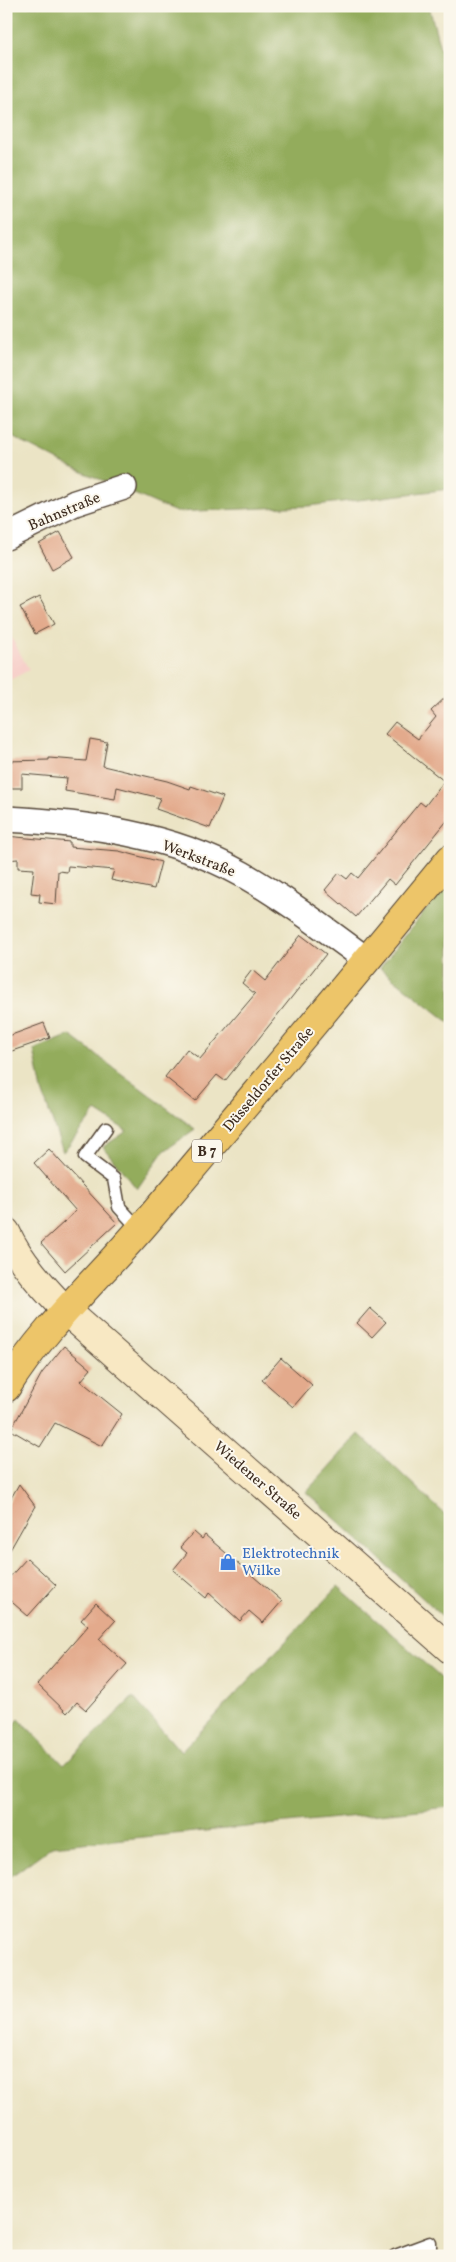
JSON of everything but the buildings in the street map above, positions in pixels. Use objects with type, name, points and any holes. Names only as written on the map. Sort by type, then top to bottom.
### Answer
[{"type":"main road","name":"Düsseldorfer Straße","points":[[6,1388],[22,1362],[140,1230],[450,859]]},
{"type":"main road","points":[[6,1232],[11,1242],[32,1270],[66,1311]]},
{"type":"main road","name":"Wiedener Straße","points":[[66,1311],[450,1648]]},
{"type":"street","name":"Bahnstraße","points":[[6,537],[75,504],[124,487]]},
{"type":"street","name":"Werkstraße","points":[[6,819],[60,822],[126,832],[195,853],[240,873],[287,901],[367,960]]},
{"type":"lane","points":[[106,1128],[85,1157],[114,1179],[119,1207],[140,1230]]},
{"type":"lane","points":[[395,2256],[430,2243],[430,2256]]},
{"type":"shaded area","points":[[6,627],[29,670],[6,682]]},
{"type":"green space","points":[[6,6],[429,6],[440,48],[450,61],[450,489],[308,506],[176,512],[69,466],[6,434]]},
{"type":"green space","points":[[450,879],[450,1023],[380,968]]},
{"type":"green space","points":[[70,1035],[195,1129],[163,1152],[137,1189],[103,1147],[127,1131],[96,1111],[63,1152],[42,1091],[34,1050]]},
{"type":"green space","points":[[359,1434],[450,1519],[450,1623],[306,1492]]},
{"type":"green space","points":[[338,1586],[450,1686],[450,1807],[52,1846],[6,1880],[6,1733],[19,1719],[64,1765],[133,1697],[181,1752]]},
{"type":"place","name":"Elektrotechnik Wilke","points":[[228,1562]]}]
